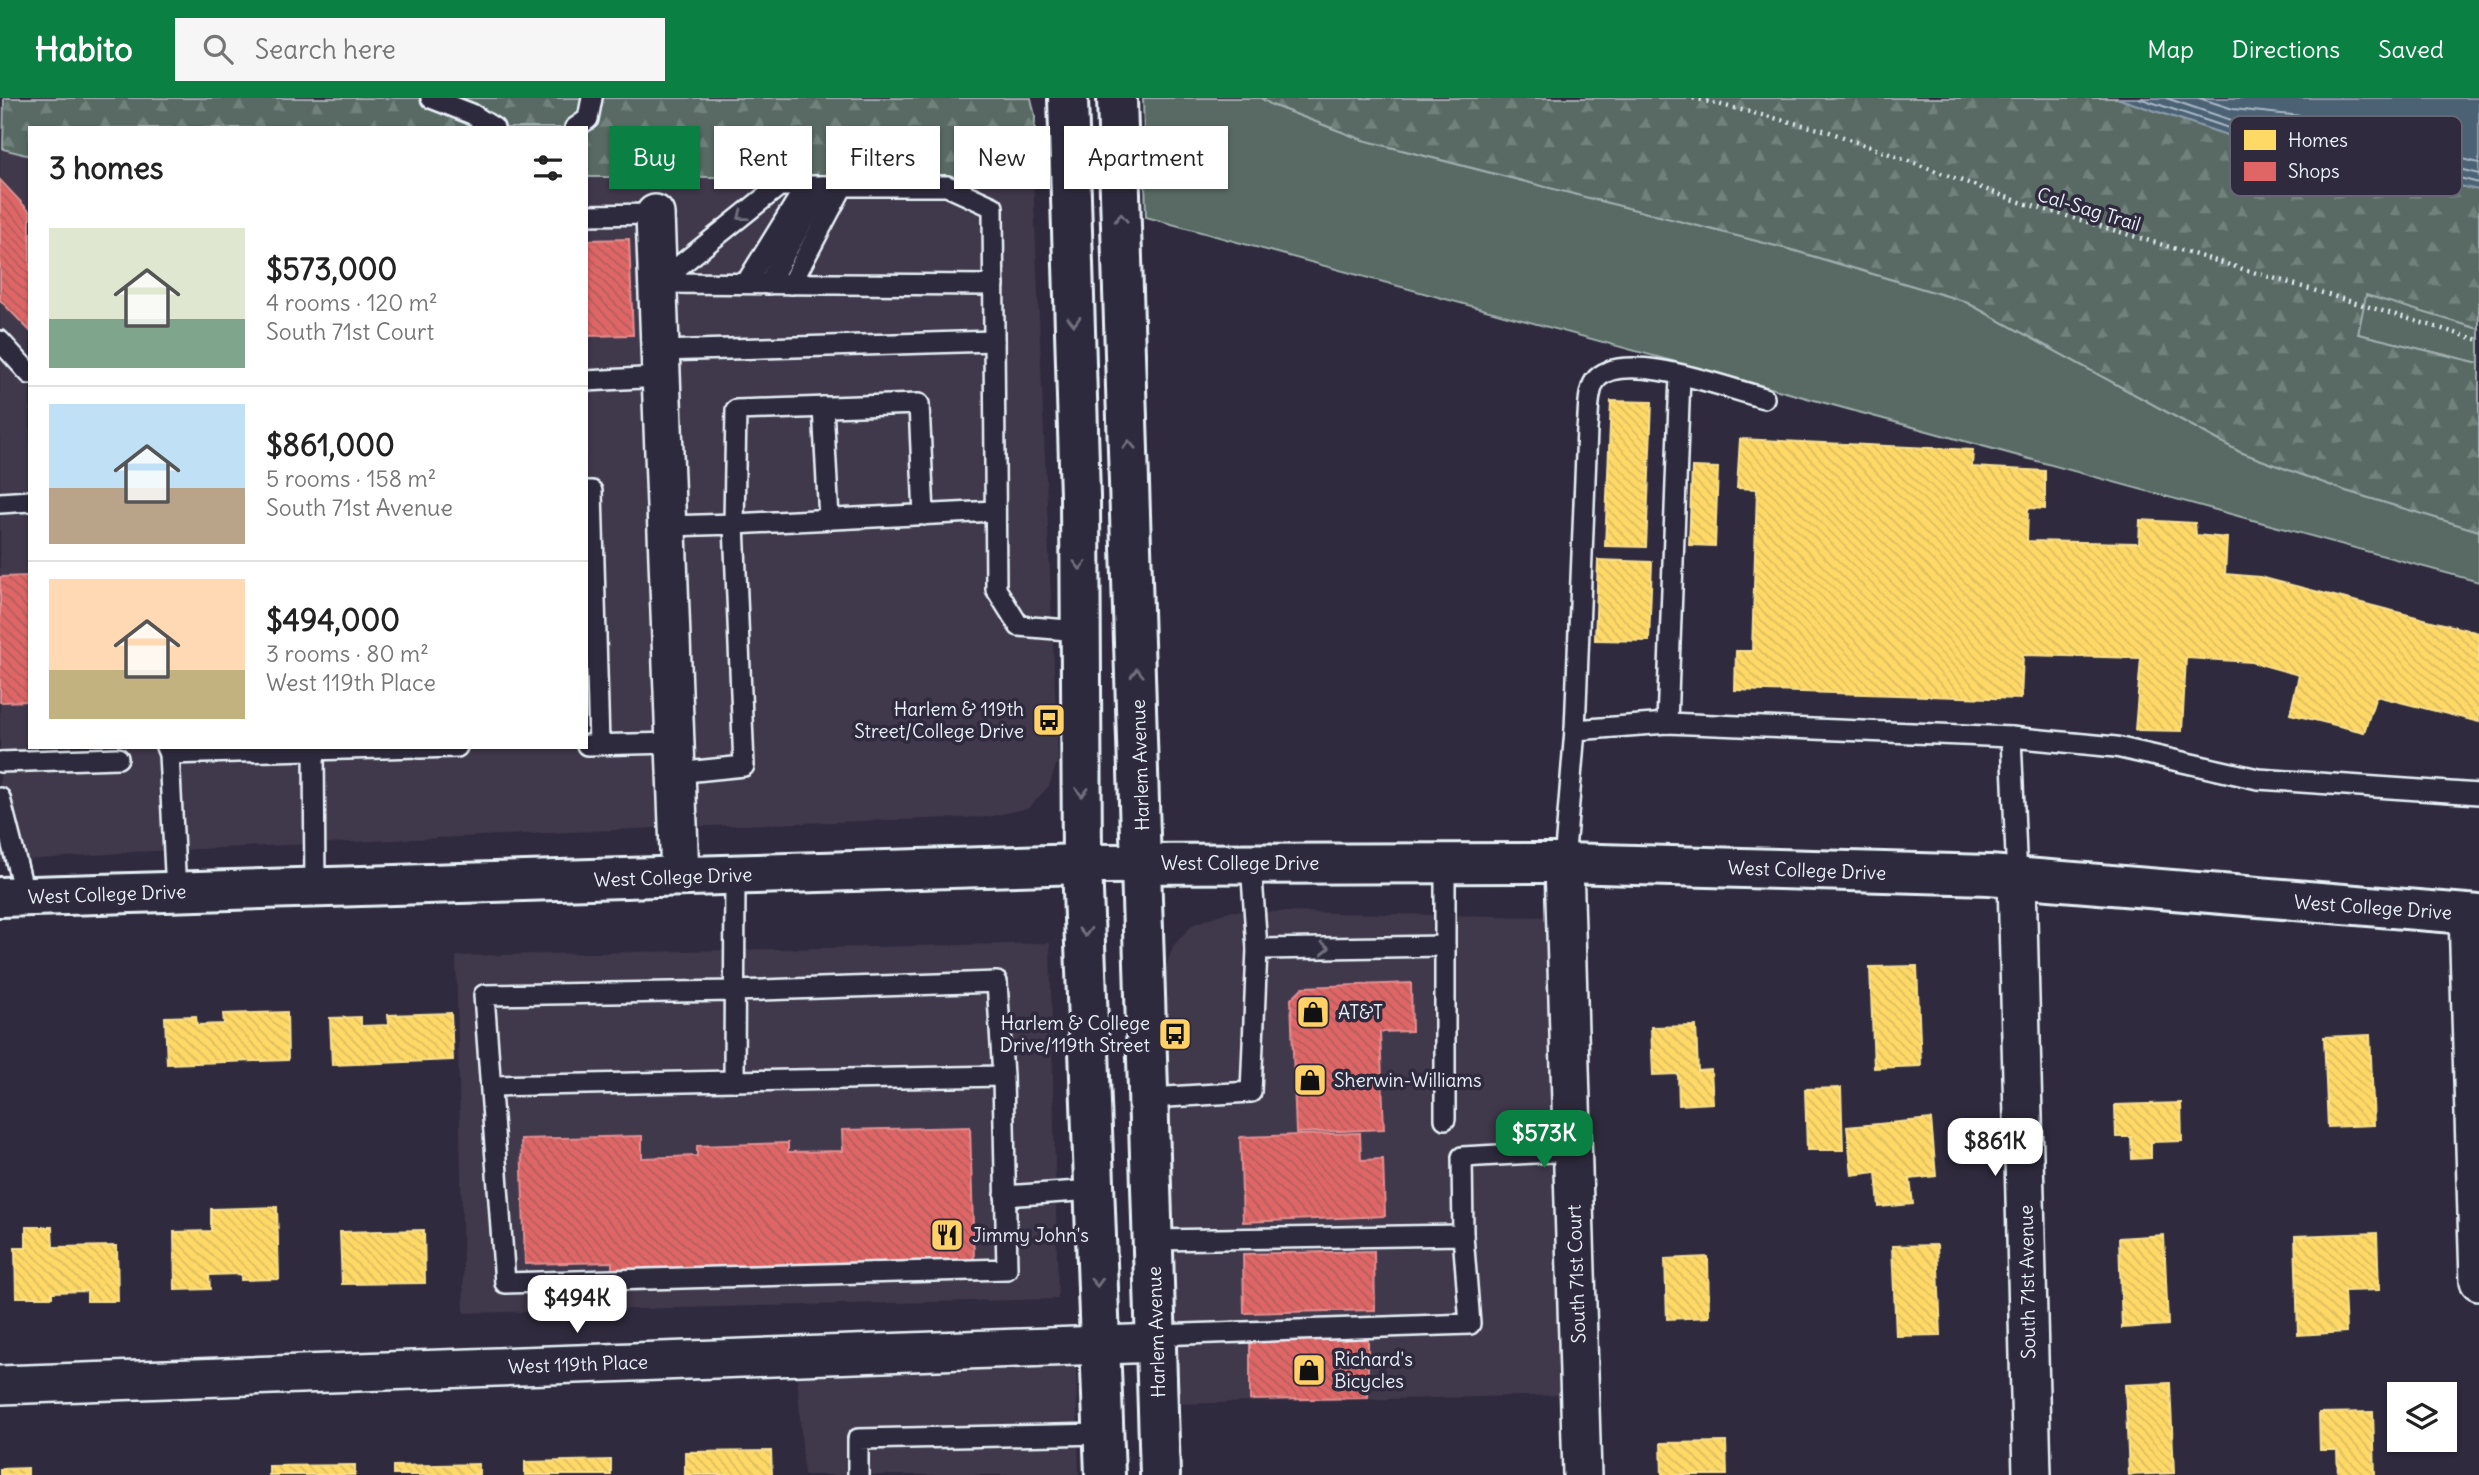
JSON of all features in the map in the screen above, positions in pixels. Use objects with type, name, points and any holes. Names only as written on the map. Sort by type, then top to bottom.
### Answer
[{"type":"main road","points":[[1068,98],[1080,631],[1082,864],[1105,1475]]},
{"type":"main road","name":"Harlem Avenue","points":[[1117,98],[1143,863],[1160,1475]]},
{"type":"main road","name":"West College Drive","points":[[13,897],[1082,864],[1564,863],[1989,875],[2474,915]]},
{"type":"street","points":[[655,214],[680,877]]},
{"type":"street","name":"South 71st Court","points":[[1564,863],[1582,1475]]},
{"type":"street","name":"South 71st Avenue","points":[[2017,879],[2032,1475]]},
{"type":"street","points":[[2474,915],[2479,1281]]},
{"type":"street","name":"West 119th Place","points":[[0,1385],[1100,1345],[1157,1339]]},
{"type":"lane","points":[[431,98],[472,114],[491,126]]},
{"type":"lane","points":[[578,126],[588,119],[593,98]]},
{"type":"lane","points":[[658,283],[779,186],[947,186],[993,206],[996,589],[1019,626],[1080,631]]},
{"type":"lane","points":[[746,283],[824,186]]},
{"type":"lane","points":[[768,284],[824,186]]},
{"type":"lane","points":[[791,284],[824,186]]},
{"type":"lane","points":[[588,215],[655,214]]},
{"type":"lane","points":[[658,283],[994,285]]},
{"type":"lane","points":[[0,341],[28,372]]},
{"type":"lane","points":[[588,381],[661,364],[994,341]]},
{"type":"lane","points":[[1564,863],[1575,730],[1591,391],[1596,380],[1625,366],[1640,366],[1764,398]]},
{"type":"lane","points":[[1667,723],[1680,376]]},
{"type":"lane","points":[[588,491],[592,491],[593,744],[744,766],[734,524],[736,410],[919,404],[924,514]]},
{"type":"lane","points":[[823,407],[829,519]]},
{"type":"lane","points":[[0,503],[28,501]]},
{"type":"lane","points":[[667,526],[995,511]]},
{"type":"lane","points":[[1575,730],[1667,723],[2011,737],[2116,747],[2258,779],[2479,794]]},
{"type":"lane","points":[[2011,737],[2017,879]]},
{"type":"lane","points":[[176,892],[167,751],[314,749],[315,888]]},
{"type":"lane","points":[[0,762],[118,758]]},
{"type":"lane","points":[[0,798],[13,897]]},
{"type":"lane","points":[[1150,1098],[1251,1093],[1257,949],[1251,863]]},
{"type":"lane","points":[[1445,863],[1445,1119]]},
{"type":"lane","points":[[734,1081],[735,876]]},
{"type":"lane","points":[[1257,949],[1445,946]]},
{"type":"lane","points":[[997,982],[1003,1076],[1007,1269],[505,1283],[484,995],[735,991],[997,982]]},
{"type":"lane","points":[[491,1086],[1003,1076]]},
{"type":"lane","points":[[1157,1339],[1470,1324],[1463,1236],[1462,1157],[1572,1151]]},
{"type":"lane","points":[[1005,1196],[1094,1191]]},
{"type":"lane","points":[[1154,1240],[1463,1236]]},
{"type":"lane","points":[[858,1475],[858,1438],[1103,1434]]},
{"type":"path","name":"Cal-Sag Trail","points":[[1693,98],[1827,131],[2017,201],[2479,340]]},
{"type":"shaded area","points":[[0,149],[28,156],[28,749],[588,749],[588,177],[609,177],[609,189],[700,189],[700,177],[714,177],[714,189],[812,189],[812,177],[826,177],[826,189],[940,189],[940,177],[954,177],[954,189],[1034,189],[1058,760],[1049,786],[1029,808],[988,817],[678,827],[135,852],[0,862]]},
{"type":"shaded area","points":[[1229,911],[1551,917],[1565,1395],[1173,1404],[1164,973],[1173,946],[1192,925]]},
{"type":"shaded area","points":[[1050,943],[1058,1299],[464,1313],[456,956]]},
{"type":"shaded area","points":[[1076,1366],[1079,1475],[804,1475],[797,1374]]},
{"type":"green space","points":[[4,98],[1031,98],[1035,116],[1035,126],[954,126],[954,177],[940,177],[940,126],[826,126],[826,177],[812,177],[812,126],[714,126],[714,177],[700,177],[700,126],[609,126],[609,177],[588,177],[588,126],[28,126],[28,155],[3,149]]},
{"type":"green space","points":[[1143,98],[1261,98],[1272,105],[1363,140],[1792,250],[1964,301],[2240,452],[2346,491],[2479,531],[2479,582],[1146,217],[1145,189],[1228,189],[1228,126],[1144,126]]},
{"type":"green space","points":[[1261,98],[2117,98],[2230,135],[2230,196],[2462,196],[2462,186],[2479,190],[2479,329],[2366,295],[2358,334],[2479,363],[2479,531],[2346,491],[2240,452],[1964,301],[1792,250],[1363,140],[1272,105]]},
{"type":"green space","points":[[2365,294],[2479,329],[2479,363],[2358,334]]},
{"type":"water","points":[[2117,98],[2479,98],[2479,190],[2462,186],[2462,116],[2230,116],[2230,135]]},
{"type":"building: Homes","points":[[1611,401],[1652,402],[1646,547],[1605,546]]},
{"type":"building: Homes","points":[[1740,439],[1973,450],[1972,467],[2045,471],[2045,509],[2028,508],[2027,541],[2139,543],[2140,520],[2195,523],[2196,535],[2227,538],[2225,574],[2260,577],[2479,633],[2479,722],[2376,696],[2364,732],[2290,714],[2299,675],[2252,662],[2186,658],[2182,731],[2135,730],[2141,658],[2023,655],[2021,699],[1735,690],[1736,651],[1752,651],[1757,489],[1737,488]]},
{"type":"building: Homes","points":[[1692,467],[1718,468],[1715,546],[1689,545]]},
{"type":"building: Homes","points":[[1598,560],[1652,562],[1649,641],[1595,640]]},
{"type":"building: Homes","points":[[1917,966],[1921,1066],[1874,1068],[1870,967]]},
{"type":"building: Homes","points":[[287,1012],[288,1060],[167,1064],[165,1017],[196,1016],[197,1025],[224,1024],[223,1014]]},
{"type":"building: Homes","points":[[451,1013],[453,1060],[332,1065],[330,1018],[361,1017],[361,1026],[389,1025],[388,1015]]},
{"type":"building: Homes","points":[[1696,1026],[1698,1071],[1711,1070],[1713,1103],[1679,1105],[1678,1074],[1653,1075],[1651,1027]]},
{"type":"building: Homes","points":[[2370,1035],[2374,1125],[2328,1127],[2324,1037]]},
{"type":"building: Homes","points":[[1841,1088],[1843,1150],[1807,1150],[1805,1089]]},
{"type":"building: Homes","points":[[2181,1103],[2182,1141],[2151,1142],[2151,1158],[2132,1159],[2131,1137],[2116,1137],[2115,1105]]},
{"type":"building: Homes","points":[[1931,1119],[1936,1176],[1910,1179],[1913,1204],[1879,1207],[1876,1172],[1852,1175],[1847,1127]]},
{"type":"building: Homes","points":[[277,1207],[279,1279],[241,1280],[241,1274],[209,1275],[210,1289],[175,1290],[174,1232],[211,1231],[211,1209]]},
{"type":"building: Homes","points":[[26,1227],[52,1227],[53,1247],[117,1246],[118,1301],[87,1301],[87,1291],[52,1292],[52,1297],[16,1297],[15,1248],[26,1248]]},
{"type":"building: Homes","points":[[424,1230],[425,1283],[342,1284],[340,1232]]},
{"type":"building: Homes","points":[[2377,1233],[2379,1290],[2344,1291],[2346,1332],[2298,1335],[2295,1236]]},
{"type":"building: Homes","points":[[2164,1235],[2168,1325],[2122,1328],[2119,1238]]},
{"type":"building: Homes","points":[[1937,1245],[1941,1335],[1896,1336],[1892,1246]]},
{"type":"building: Homes","points":[[1708,1257],[1709,1317],[1667,1319],[1665,1259]]},
{"type":"building: Homes","points":[[2170,1383],[2174,1473],[2129,1475],[2125,1385]]},
{"type":"building: Homes","points":[[2373,1412],[2375,1475],[2338,1475],[2337,1450],[2320,1450],[2319,1413]]},
{"type":"building: Homes","points":[[1726,1442],[1727,1475],[1662,1475],[1661,1443]]},
{"type":"building: Homes","points":[[771,1451],[772,1475],[685,1475],[685,1452]]},
{"type":"building: Homes","points":[[611,1460],[611,1475],[525,1475],[525,1462]]},
{"type":"building: Homes","points":[[479,1464],[479,1475],[393,1475],[393,1466]]},
{"type":"building: Homes","points":[[355,1465],[355,1475],[269,1475],[269,1466]]},
{"type":"building: Homes","points":[[28,1468],[28,1475],[0,1475],[0,1469]]},
{"type":"building: Shops","points":[[0,180],[28,210],[28,329],[0,300]]},
{"type":"building: Shops","points":[[629,239],[633,335],[588,336],[588,240]]},
{"type":"building: Shops","points":[[28,576],[28,701],[0,702],[0,577]]},
{"type":"building: Shops","points":[[1411,983],[1412,1031],[1380,1032],[1384,1129],[1296,1133],[1291,999],[1303,987]]},
{"type":"building: Shops","points":[[970,1127],[974,1260],[612,1270],[612,1262],[525,1264],[521,1139],[642,1136],[642,1158],[697,1156],[697,1146],[788,1143],[788,1152],[843,1151],[842,1130]]},
{"type":"building: Shops","points":[[1360,1133],[1361,1160],[1383,1159],[1385,1216],[1243,1222],[1240,1137]]},
{"type":"building: Shops","points":[[1374,1251],[1375,1310],[1244,1313],[1243,1254]]},
{"type":"building: Shops","name":"Richard's Bicycles","points":[[1368,1339],[1368,1398],[1250,1400],[1250,1341]]},
{"type":"place","name":"Harlem & 119th Street/College Drive","points":[[1049,720]]},
{"type":"place","name":"AT&T","points":[[1313,1012]]},
{"type":"place","name":"Harlem & College Drive/119th Street","points":[[1175,1034]]},
{"type":"place","name":"Sherwin-Williams","points":[[1310,1080]]},
{"type":"place","name":"Jimmy John's","points":[[947,1235]]},
{"type":"place","name":"Richard's Bicycles","points":[[1309,1370]]}]
